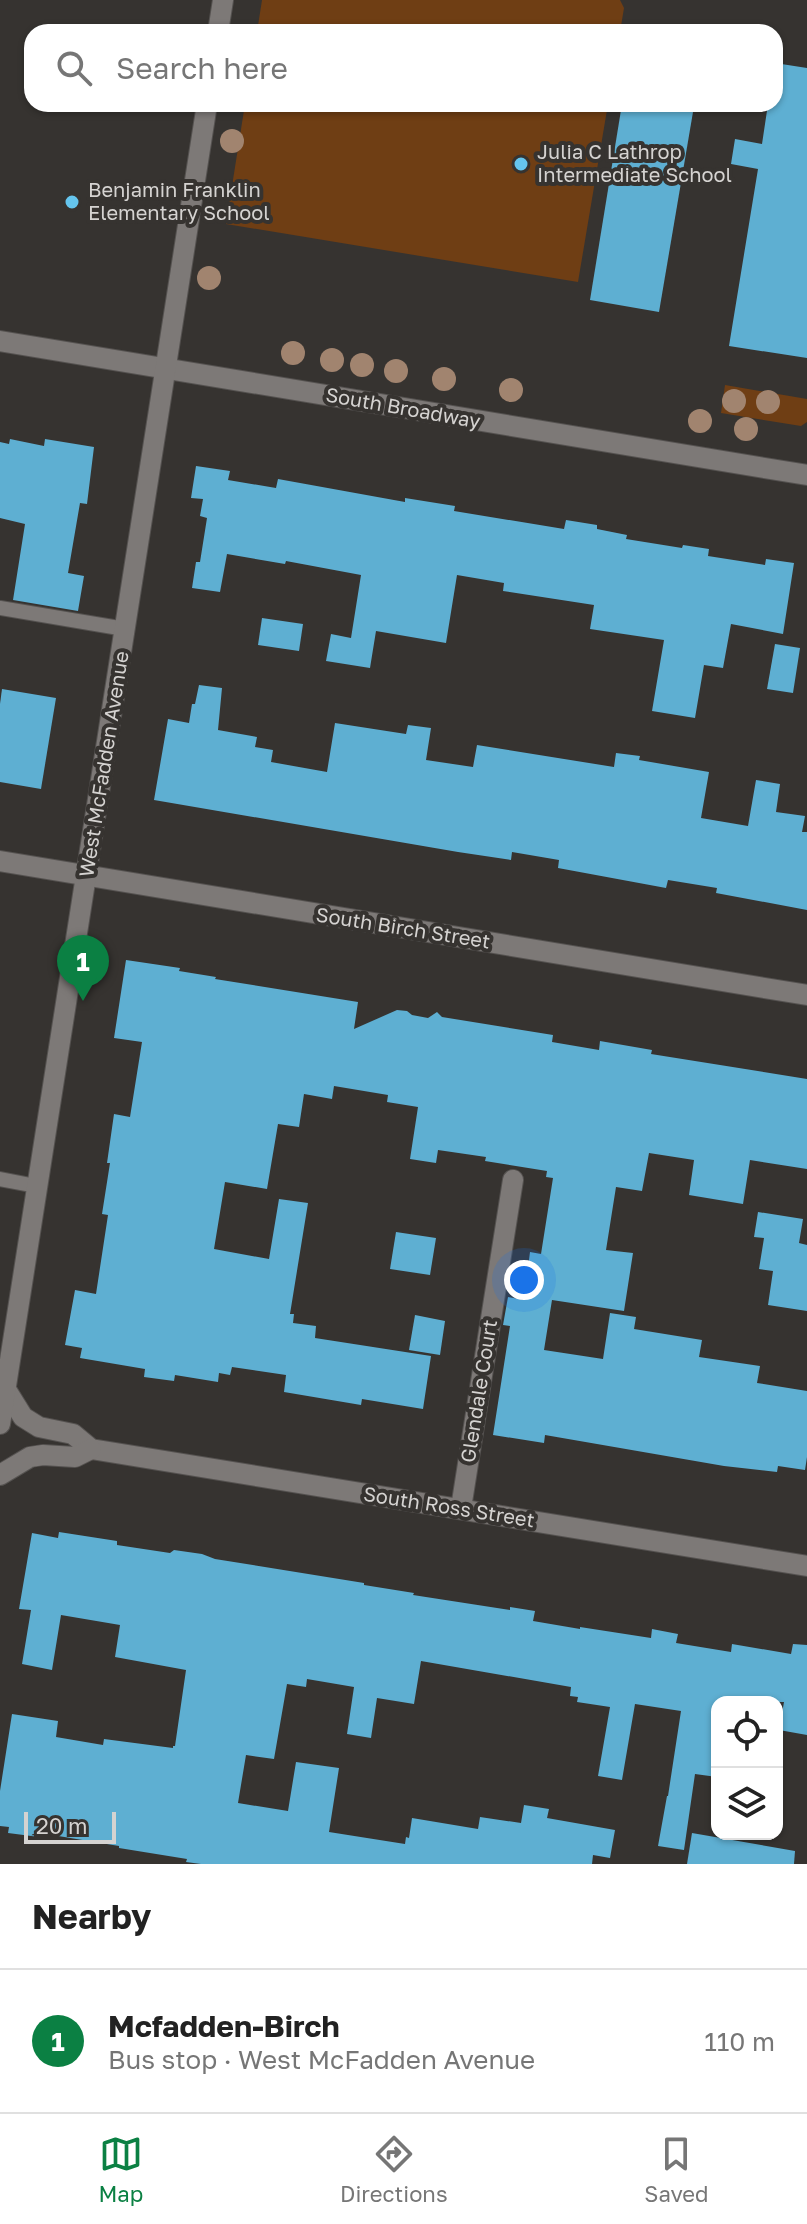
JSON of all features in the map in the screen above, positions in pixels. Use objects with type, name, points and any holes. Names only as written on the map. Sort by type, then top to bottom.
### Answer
[{"type":"street","points":[[219,24],[223,0]]},
{"type":"street","name":"West McFadden Avenue","points":[[0,1424],[206,112]]},
{"type":"street","name":"South Broadway","points":[[0,341],[807,475]]},
{"type":"street","name":"South Birch Street","points":[[0,861],[807,995]]},
{"type":"street","name":"Glendale Court","points":[[461,1508],[513,1180]]},
{"type":"street","name":"South Ross Street","points":[[5,1388],[23,1417],[39,1427],[73,1434],[91,1449],[807,1566]]},
{"type":"street","name":"South Ross Street","points":[[0,1475],[30,1457],[75,1457],[91,1449]]},
{"type":"lane","points":[[0,608],[125,629]]},
{"type":"lane","points":[[0,1179],[36,1186]]},
{"type":"shaded area","points":[[262,0],[620,0],[624,8],[621,24],[258,24]]},
{"type":"shaded area","points":[[244,112],[607,112],[578,282],[226,224]]},
{"type":"shaded area","points":[[725,385],[807,399],[807,422],[801,426],[721,413]]},
{"type":"building","points":[[783,64],[807,68],[807,358],[729,346],[758,169],[731,164],[735,139],[762,144],[767,112],[783,112]]},
{"type":"building","points":[[621,112],[693,112],[659,312],[590,300]]},
{"type":"building","points":[[10,439],[44,446],[45,439],[94,447],[87,504],[80,503],[68,573],[84,576],[78,611],[13,600],[25,524],[0,518],[0,442],[9,444]]},
{"type":"building","points":[[196,466],[230,471],[228,480],[276,488],[278,479],[405,502],[405,498],[455,506],[454,511],[564,529],[566,520],[597,525],[597,529],[627,535],[626,539],[709,549],[708,556],[765,565],[766,559],[794,563],[783,634],[731,624],[723,668],[704,665],[695,718],[652,711],[664,640],[590,629],[594,605],[503,591],[504,583],[457,575],[446,643],[376,631],[370,668],[326,661],[331,634],[351,638],[361,575],[227,554],[220,592],[192,588],[207,518],[200,516],[203,499],[191,498]]},
{"type":"building","points":[[262,618],[303,624],[299,651],[258,645]]},
{"type":"building","points":[[775,644],[800,648],[793,693],[767,689]]},
{"type":"building","points":[[199,685],[222,688],[218,730],[257,737],[255,747],[273,750],[271,762],[327,772],[335,723],[406,734],[408,725],[431,728],[426,760],[473,767],[477,745],[614,767],[616,753],[709,772],[701,818],[748,826],[756,780],[780,784],[776,812],[805,816],[802,832],[807,832],[807,910],[716,893],[717,888],[668,880],[666,888],[558,868],[559,860],[512,852],[511,860],[154,800],[168,719],[189,723]]},
{"type":"building","points":[[2,689],[56,698],[41,789],[0,782]]},
{"type":"building","points":[[126,960],[180,968],[179,971],[215,979],[358,1002],[354,1029],[397,1010],[428,1018],[437,1012],[442,1017],[553,1035],[552,1042],[599,1050],[600,1041],[652,1050],[651,1054],[807,1079],[807,1169],[750,1160],[743,1204],[689,1195],[694,1160],[649,1153],[642,1191],[616,1187],[606,1250],[633,1253],[624,1311],[552,1300],[544,1350],[603,1359],[610,1313],[636,1317],[634,1329],[702,1340],[699,1357],[760,1366],[757,1383],[807,1391],[805,1470],[778,1466],[777,1472],[724,1466],[545,1435],[544,1443],[493,1435],[510,1326],[503,1325],[508,1297],[524,1300],[530,1252],[541,1254],[553,1178],[546,1177],[547,1171],[438,1150],[436,1163],[410,1159],[418,1107],[387,1102],[388,1095],[334,1086],[332,1099],[304,1094],[299,1127],[278,1124],[267,1189],[225,1182],[214,1249],[269,1259],[279,1199],[308,1203],[290,1314],[294,1314],[293,1323],[316,1326],[315,1338],[431,1356],[423,1409],[362,1399],[361,1405],[284,1392],[286,1375],[232,1367],[230,1375],[219,1373],[218,1382],[175,1375],[174,1381],[144,1377],[145,1369],[80,1358],[82,1348],[65,1345],[75,1290],[96,1294],[108,1215],[102,1214],[114,1114],[130,1117],[142,1042],[114,1038]]},
{"type":"building","points":[[758,1212],[803,1219],[799,1243],[807,1245],[807,1311],[768,1305],[773,1271],[759,1269],[764,1238],[754,1237]]},
{"type":"building","points":[[396,1232],[436,1238],[430,1275],[390,1269]]},
{"type":"building","points":[[415,1315],[445,1321],[440,1355],[409,1350]]},
{"type":"building","points":[[59,1532],[117,1541],[117,1545],[202,1554],[215,1559],[364,1583],[413,1595],[535,1611],[533,1621],[580,1629],[651,1638],[652,1629],[678,1634],[676,1643],[731,1652],[732,1644],[791,1654],[793,1644],[807,1645],[807,1735],[783,1731],[783,1696],[711,1696],[711,1776],[695,1774],[684,1850],[658,1846],[681,1711],[635,1704],[622,1780],[598,1776],[610,1707],[577,1702],[578,1697],[570,1696],[571,1687],[421,1661],[414,1704],[377,1698],[371,1738],[347,1734],[354,1687],[307,1679],[306,1687],[287,1684],[274,1759],[246,1755],[238,1803],[288,1811],[296,1762],[339,1768],[329,1832],[405,1844],[412,1818],[478,1829],[480,1817],[521,1823],[524,1805],[549,1809],[547,1818],[615,1830],[610,1858],[593,1855],[592,1864],[201,1864],[40,1833],[39,1837],[8,1833],[9,1827],[0,1826],[0,1791],[12,1714],[58,1721],[56,1737],[103,1745],[104,1739],[175,1746],[186,1670],[115,1657],[120,1625],[61,1615],[52,1670],[22,1664],[31,1610],[19,1609],[32,1533],[58,1538]]},
{"type":"building","points":[[692,1833],[711,1836],[711,1840],[732,1840],[795,1851],[794,1864],[687,1864]]},
{"type":"place","name":"Julia C Lathrop Intermediate School","points":[[521,164]]},
{"type":"place","name":"Benjamin Franklin Elementary School","points":[[72,202]]},
{"type":"place","name":"Mcfadden-Birch","points":[[83,1001]]}]
